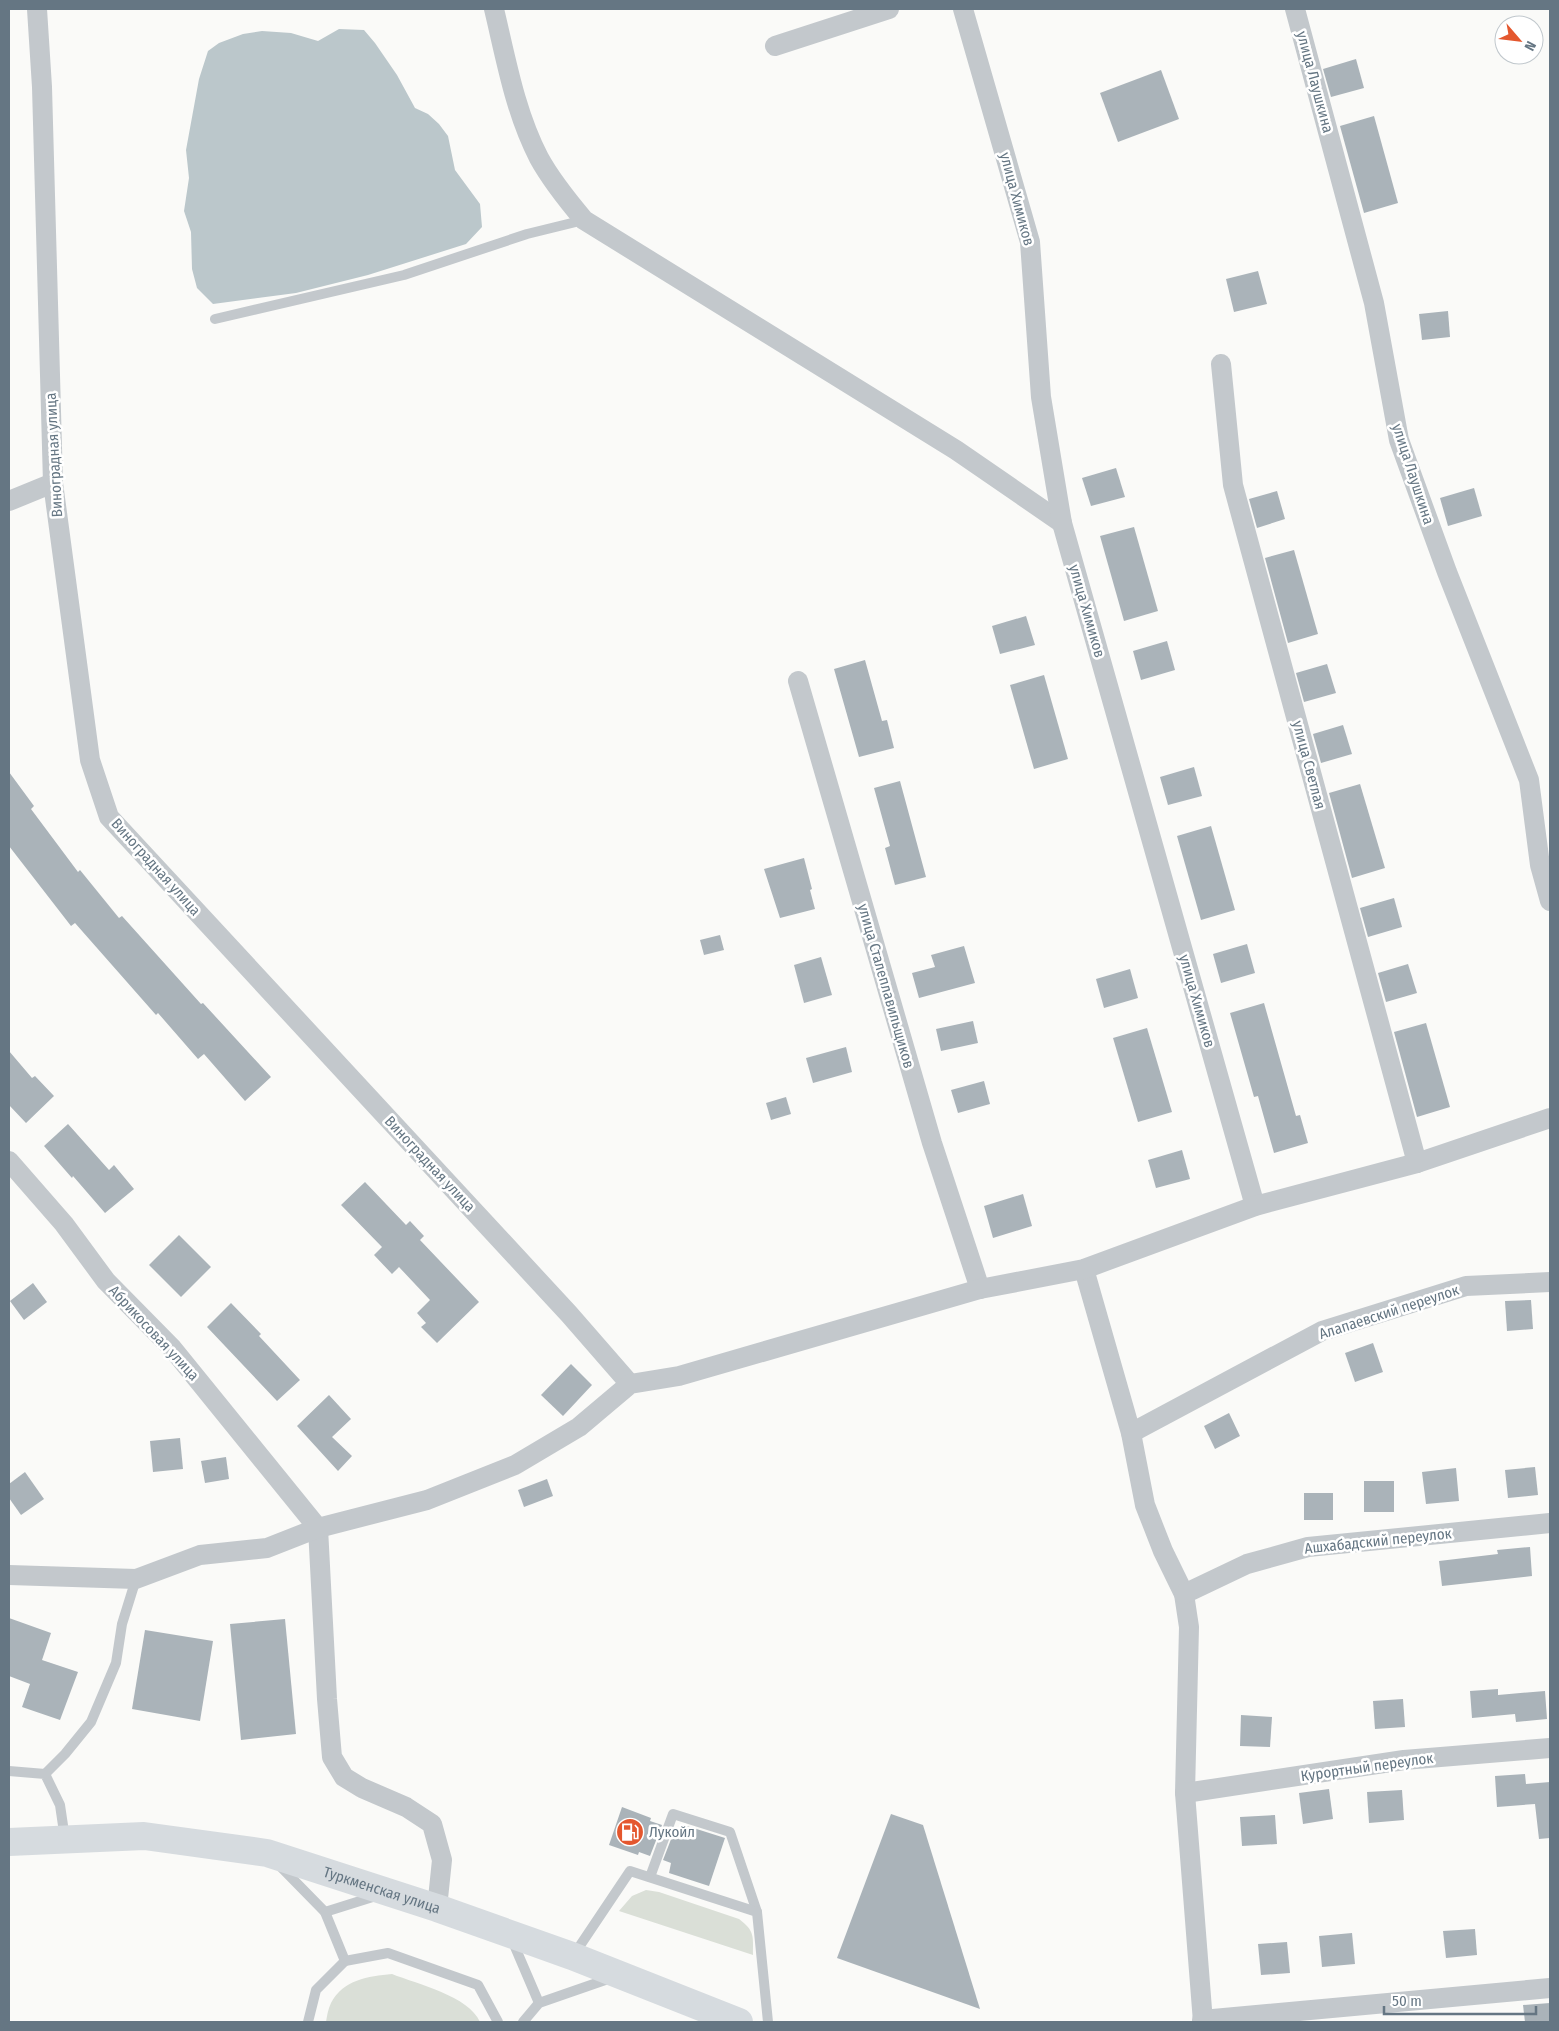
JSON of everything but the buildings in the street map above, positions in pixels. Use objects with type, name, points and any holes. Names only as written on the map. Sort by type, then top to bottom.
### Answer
[{"type":"main road","name":"Туркменская улица","points":[[9,1842],[144,1836],[267,1853],[390,1892],[572,1956],[739,2022]]},
{"type":"street","name":"Виноградная улица","points":[[37,9],[42,97],[53,483],[90,760],[109,816],[562,1307],[630,1384]]},
{"type":"street","points":[[494,9],[517,102],[539,158],[566,198],[584,220],[956,450],[1062,523]]},
{"type":"street","points":[[775,46],[888,9]]},
{"type":"street","name":"улица Химиков","points":[[963,9],[1030,242],[1041,398],[1062,523],[1255,1206]]},
{"type":"street","name":"улица Лаушкина","points":[[1295,9],[1374,303],[1399,440],[1447,572],[1529,780],[1540,865],[1550,901]]},
{"type":"street","name":"улица Светлая","points":[[1221,364],[1233,485],[1417,1163]]},
{"type":"street","points":[[9,501],[53,483]]},
{"type":"street","name":"улица Сталеплавильщиков","points":[[798,681],[932,1143],[980,1289]]},
{"type":"street","points":[[10,1574],[136,1579],[200,1555],[266,1548],[318,1528],[428,1500],[515,1465],[579,1427],[630,1384],[679,1376],[980,1289],[1084,1269],[1255,1206],[1417,1163],[1550,1118]]},
{"type":"street","name":"Абрикосовая улица","points":[[9,1161],[64,1224],[106,1281],[172,1348],[318,1528]]},
{"type":"street","points":[[1084,1269],[1131,1433],[1145,1505],[1163,1551],[1184,1594],[1189,1627],[1185,1793],[1203,2021],[1550,1988]]},
{"type":"street","name":"Алапаевский переулок","points":[[1131,1433],[1322,1331],[1466,1286],[1550,1282]]},
{"type":"street","name":"Ашхабадский переулок","points":[[1184,1594],[1247,1564],[1308,1547],[1550,1523]]},
{"type":"street","points":[[318,1528],[332,1757],[344,1777],[362,1788],[406,1807],[432,1824],[442,1860],[437,1908]]},
{"type":"street","name":"Курортный переулок","points":[[1185,1793],[1404,1760],[1550,1748]]},
{"type":"lane","points":[[215,319],[404,275],[527,234],[584,220]]},
{"type":"lane","points":[[9,1771],[45,1774],[65,1754],[91,1722],[116,1663],[122,1624],[136,1579]]},
{"type":"lane","points":[[45,1774],[60,1805],[65,1840]]},
{"type":"lane","points":[[650,1877],[673,1814],[730,1832],[757,1912],[768,2022]]},
{"type":"lane","points":[[267,1853],[325,1912],[345,1961]]},
{"type":"lane","points":[[572,1956],[630,1871],[757,1912]]},
{"type":"lane","points":[[325,1912],[390,1892]]},
{"type":"lane","points":[[509,1934],[539,2003]]},
{"type":"lane","points":[[308,2022],[316,1990],[345,1961],[388,1953],[478,1985],[498,2022]]},
{"type":"lane","points":[[522,2022],[539,2003],[620,1975]]},
{"type":"shaded area","points":[[339,29],[364,30],[397,75],[415,108],[428,114],[448,136],[455,170],[480,204],[482,227],[466,244],[368,275],[296,293],[213,304],[197,288],[192,269],[191,232],[184,211],[189,178],[186,150],[199,79],[208,51],[219,43],[243,34],[262,31],[291,33],[318,41]]},
{"type":"shaded area","points":[[646,1890],[659,1892],[739,1919],[748,1927],[752,1934],[753,1955],[619,1911],[632,1896]]},
{"type":"shaded area","points":[[392,1974],[454,1998],[474,2013],[480,2022],[326,2022],[331,2003],[342,1989],[365,1978]]},
{"type":"place","name":"Лукойл","points":[[630,1832]]}]
